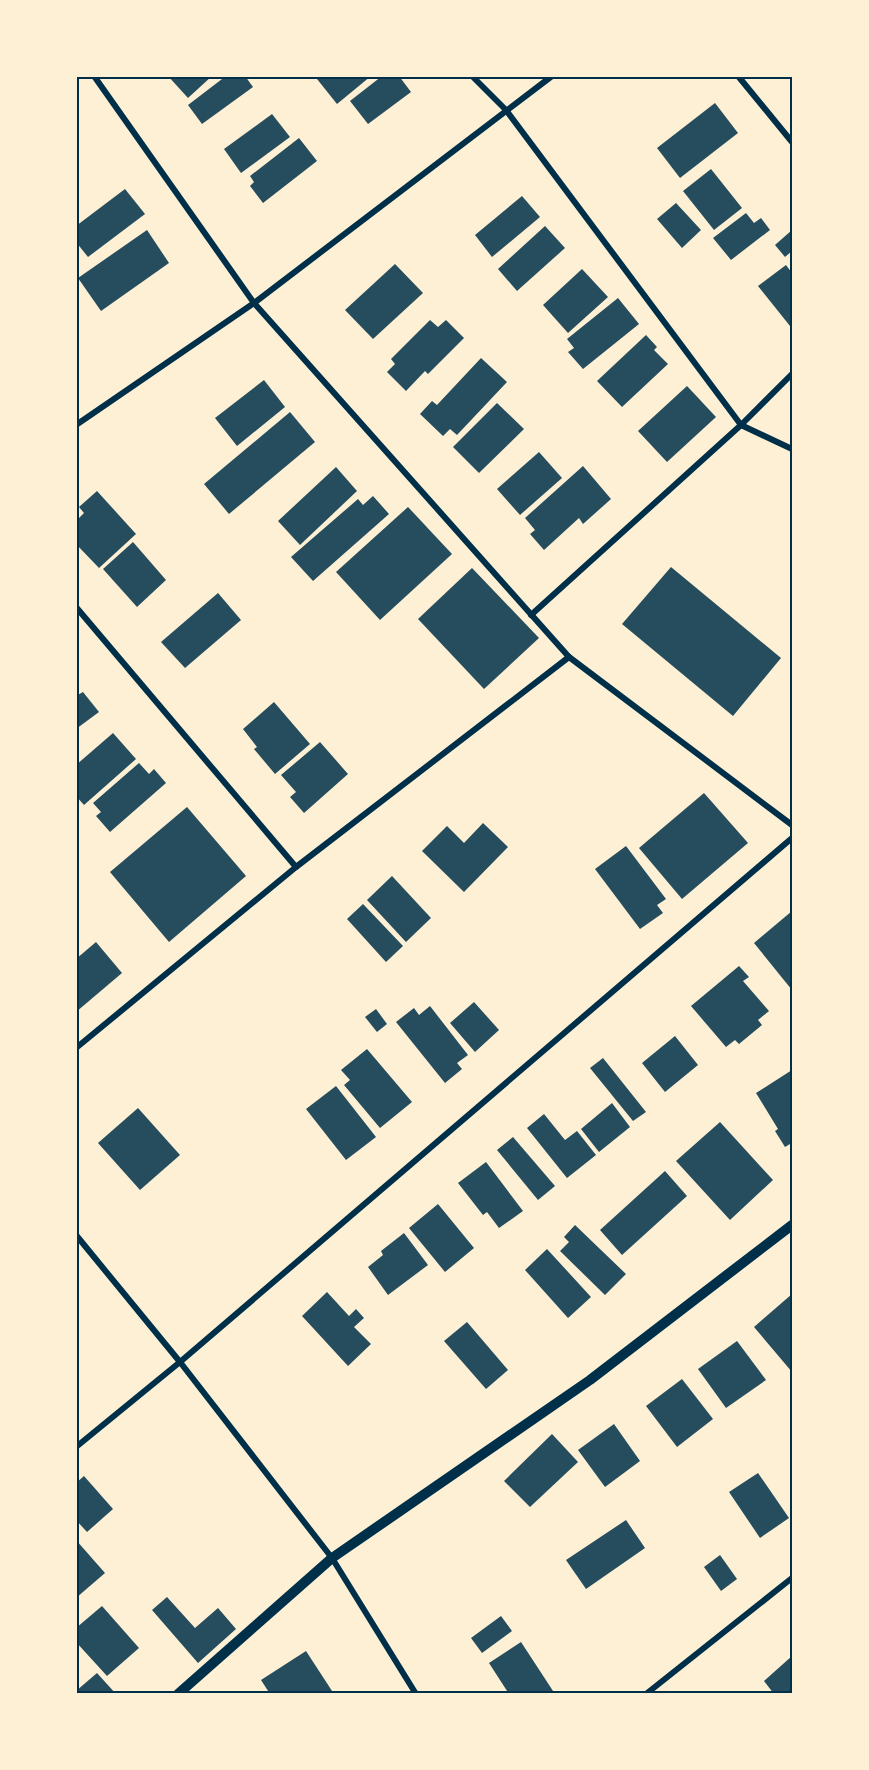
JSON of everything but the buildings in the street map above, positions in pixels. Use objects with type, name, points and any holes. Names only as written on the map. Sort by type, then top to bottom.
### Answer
[{"type":"street","points":[[94,76],[254,303],[569,657],[792,825]]},
{"type":"street","points":[[472,76],[506,110],[741,425],[792,449]]},
{"type":"street","points":[[76,424],[254,303],[552,76]]},
{"type":"street","points":[[738,76],[792,142]]},
{"type":"street","points":[[531,615],[741,425],[792,374]]},
{"type":"street","points":[[76,607],[296,867]]},
{"type":"street","points":[[76,1048],[296,867],[569,657]]},
{"type":"street","points":[[76,1447],[180,1362],[792,838]]},
{"type":"street","points":[[178,1694],[332,1558],[590,1380],[792,1225]]},
{"type":"street","points":[[76,1235],[180,1362],[332,1558],[416,1694]]},
{"type":"street","points":[[646,1694],[792,1578]]}]
